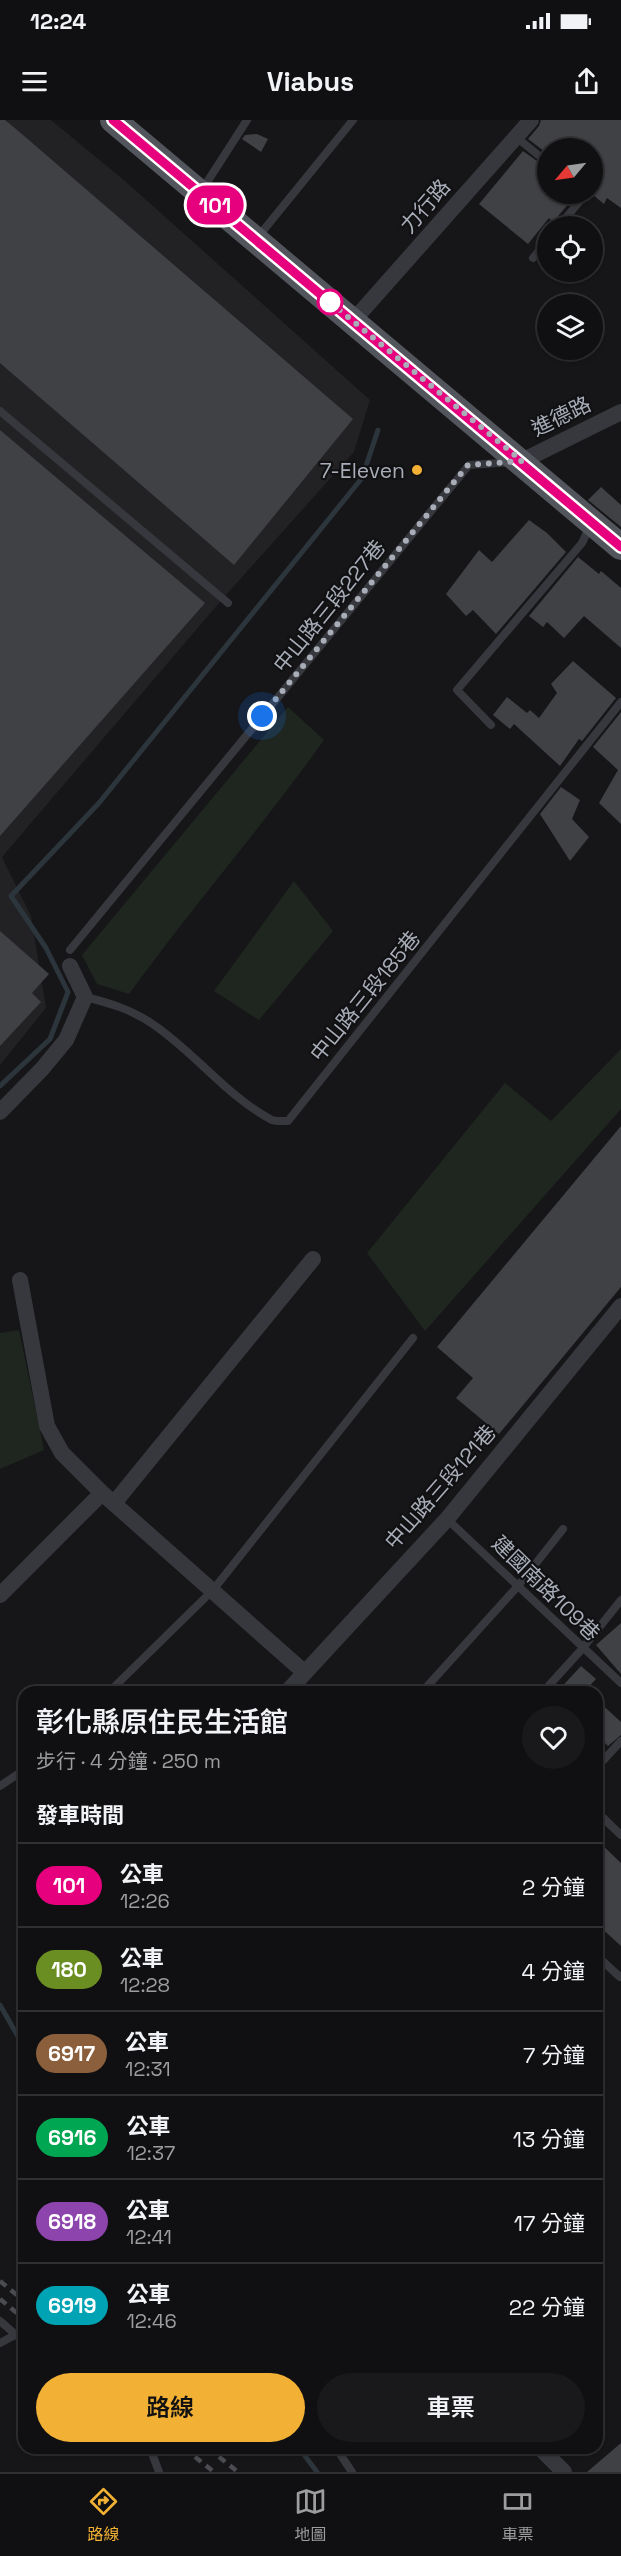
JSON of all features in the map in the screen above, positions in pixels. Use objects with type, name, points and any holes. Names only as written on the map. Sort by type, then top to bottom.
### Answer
[{"type":"main road","points":[[113,120],[522,461],[621,547]]},
{"type":"street","name":"力行路","points":[[353,321],[531,120]]},
{"type":"street","name":"進德路","points":[[522,461],[621,412]]},
{"type":"street","points":[[0,1112],[42,1070],[66,1040],[85,997],[70,958]]},
{"type":"street","points":[[0,1595],[108,1497],[314,1259]]},
{"type":"street","points":[[20,1280],[47,1426],[62,1453],[304,1672]]},
{"type":"street","name":"中山路三段121巷","points":[[291,1686],[447,1519],[621,1306]]},
{"type":"street","points":[[546,2454],[564,2472]]},
{"type":"lane","points":[[200,193],[247,120]]},
{"type":"lane","points":[[256,240],[353,120]]},
{"type":"lane","points":[[516,137],[537,155]]},
{"type":"lane","points":[[567,216],[577,204]]},
{"type":"lane","points":[[533,258],[537,253]]},
{"type":"lane","points":[[0,411],[228,603]]},
{"type":"lane","name":"中山路三段227巷","points":[[70,958],[468,465],[522,461]]},
{"type":"lane","points":[[491,725],[457,690],[582,543],[592,522]]},
{"type":"lane","name":"中山路三段185巷","points":[[85,997],[115,1004],[153,1024],[190,1053],[230,1090],[272,1120],[288,1121],[621,702]]},
{"type":"lane","points":[[115,1686],[213,1590],[413,1338]]},
{"type":"lane","name":"建國南路109巷","points":[[447,1519],[582,1649],[621,1683]]},
{"type":"lane","points":[[427,1686],[518,1586],[563,1529]]},
{"type":"lane","points":[[548,1686],[621,1600]]},
{"type":"lane","points":[[603,1760],[621,1741]]},
{"type":"lane","points":[[0,1786],[18,1774]]},
{"type":"lane","points":[[603,1818],[621,1835]]},
{"type":"lane","points":[[603,1961],[620,1977]]},
{"type":"lane","points":[[0,2321],[18,2337]]},
{"type":"lane","points":[[0,2343],[15,2335]]},
{"type":"lane","points":[[152,2454],[159,2472]]},
{"type":"lane","points":[[340,2454],[352,2472]]},
{"type":"shaded area","points":[[0,120],[51,120],[125,181],[370,400],[354,452],[225,596],[2,857],[31,916],[46,1008],[0,1065]]},
{"type":"shaded area","points":[[288,707],[324,740],[129,994],[97,984],[82,955]]},
{"type":"shaded area","points":[[294,881],[333,931],[259,1020],[214,991]]},
{"type":"shaded area","points":[[621,1049],[621,1109],[425,1331],[367,1253],[505,1083],[551,1121]]},
{"type":"shaded area","points":[[19,1330],[44,1450],[0,1469],[0,1333]]},
{"type":"building","points":[[0,120],[5,120],[16,129],[353,419],[234,565],[0,363]]},
{"type":"building","points":[[541,120],[621,120],[621,208],[607,198],[603,203],[603,138],[537,138],[537,146],[528,139]]},
{"type":"building","points":[[257,134],[268,139],[261,152],[242,139],[245,135]]},
{"type":"building","points":[[523,151],[537,161],[537,204],[568,204],[558,216],[537,216],[537,233],[528,244],[479,204]]},
{"type":"building","points":[[0,430],[205,603],[0,836]]},
{"type":"building","points":[[601,487],[621,505],[621,527],[588,500]]},
{"type":"building","points":[[529,520],[547,533],[566,552],[496,634],[473,610],[466,616],[446,594],[479,550],[492,562]]},
{"type":"building","points":[[578,557],[599,574],[601,571],[621,588],[621,648],[584,616],[564,638],[547,622],[543,627],[529,616]]},
{"type":"building","points":[[573,661],[616,698],[582,741],[579,739],[560,766],[514,724],[510,729],[493,715],[507,697],[527,713],[530,710],[539,718],[557,693],[551,684]]},
{"type":"building","points":[[621,712],[621,824],[599,803],[618,770],[593,747]]},
{"type":"building","points":[[561,787],[580,800],[572,819],[589,837],[570,861],[540,814]]},
{"type":"building","points":[[0,931],[49,974],[32,993],[41,1002],[0,1046]]},
{"type":"building","points":[[621,1126],[621,1287],[499,1434],[456,1398],[473,1378],[437,1347]]},
{"type":"building","points":[[621,1623],[621,1674],[596,1645]]},
{"type":"building","points":[[581,1666],[596,1679],[590,1686],[563,1686]]},
{"type":"building","points":[[603,1706],[621,1722],[621,1735],[608,1746],[603,1741]]},
{"type":"building","points":[[603,1846],[621,1863],[621,1946],[603,1930]]},
{"type":"building","points":[[621,2443],[621,2472],[587,2472]]},
{"type":"waterway","points":[[0,1086],[50,1039],[68,992],[46,948],[11,896],[99,803],[362,478],[378,430]]},
{"type":"waterway","points":[[0,2005],[18,2036]]},
{"type":"waterway","points":[[304,2454],[317,2472]]},
{"type":"railway","points":[[0,2281],[18,2296]]},
{"type":"railway","points":[[0,2299],[18,2314]]},
{"type":"railway","points":[[192,2454],[214,2472]]},
{"type":"railway","points":[[216,2454],[238,2472]]},
{"type":"bus line","name":"101","points":[[113,120],[522,461],[621,547]]},
{"type":"place","name":"7-Eleven","points":[[417,470]]},
{"type":"route","points":[[262,716],[468,465],[522,461],[330,302]]}]
